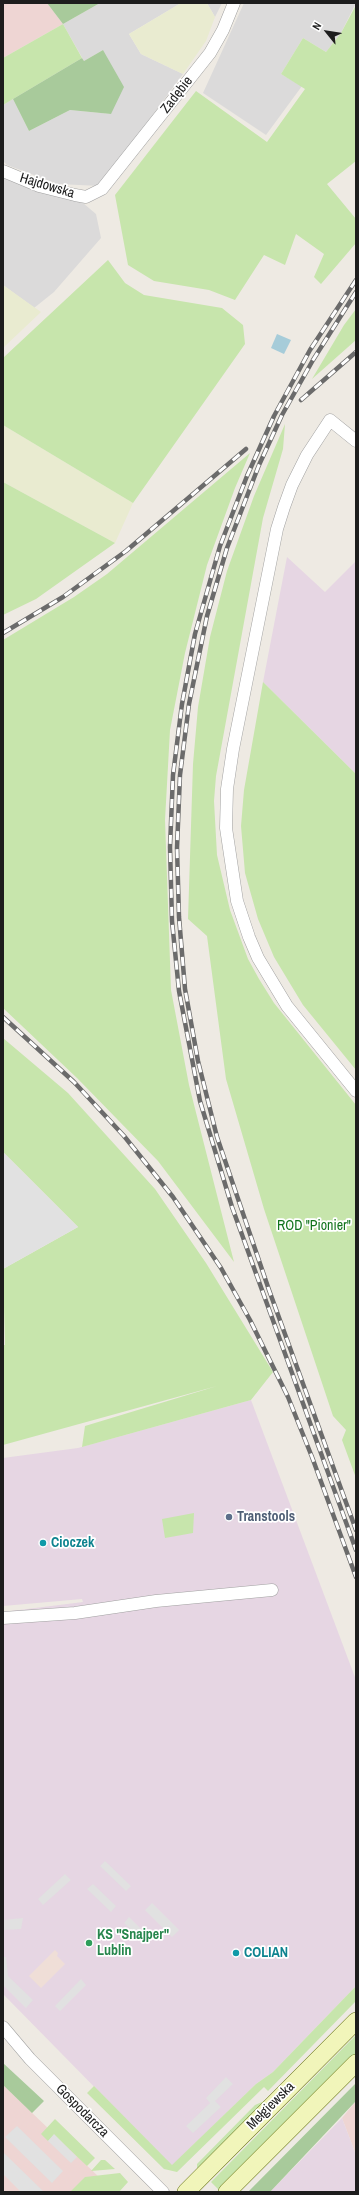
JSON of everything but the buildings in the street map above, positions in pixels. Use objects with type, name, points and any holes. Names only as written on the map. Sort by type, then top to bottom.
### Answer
[{"type":"main road","name":"Mełgiewska","points":[[186,2192],[356,2021]]},
{"type":"main road","points":[[227,2192],[356,2063]]},
{"type":"street","name":"Zadębie","points":[[110,181],[210,53],[223,30],[234,3]]},
{"type":"street","name":"Hajdowska","points":[[3,171],[39,186],[86,197],[95,193],[110,181]]},
{"type":"street","points":[[356,441],[330,420],[306,455],[292,485],[284,507],[277,529],[234,749],[227,789],[226,828],[237,901],[258,958],[287,1006],[356,1091]]},
{"type":"street","points":[[3,1618],[75,1613],[156,1601],[272,1590]]},
{"type":"street","name":"Gospodarcza","points":[[3,2027],[30,2059],[163,2192]]},
{"type":"shaded area","points":[[3,3],[47,3],[63,24],[3,58]]},
{"type":"shaded area","points":[[100,3],[181,3],[129,34],[141,54],[183,74],[100,186],[58,184],[7,165],[3,161],[3,105],[13,99],[29,131],[70,110],[111,114],[103,50],[84,61],[63,24]]},
{"type":"shaded area","points":[[207,3],[222,3],[215,17]]},
{"type":"shaded area","points":[[244,3],[356,3],[341,33],[326,52],[303,38],[281,74],[302,86],[266,135],[203,93]]},
{"type":"shaded area","points":[[3,175],[83,203],[96,214],[101,238],[54,292],[34,308],[3,285]]},
{"type":"shaded area","points":[[287,557],[325,592],[356,561],[356,774],[263,682]]},
{"type":"shaded area","points":[[3,1152],[78,1227],[3,1269]]},
{"type":"shaded area","points":[[251,1400],[356,1680],[356,1986],[273,2072],[256,2084],[172,2166],[3,1994],[3,1612],[83,1602],[82,1599],[3,1606],[3,1458],[78,1448]]},
{"type":"shaded area","points":[[105,1861],[131,1886],[126,1891],[100,1866]]},
{"type":"shaded area","points":[[65,1874],[71,1880],[43,1905],[38,1899]]},
{"type":"shaded area","points":[[93,1884],[116,1906],[111,1912],[87,1889]]},
{"type":"shaded area","points":[[152,1903],[179,1930],[172,1937],[145,1910]]},
{"type":"shaded area","points":[[129,1917],[146,1934],[141,1939],[124,1923]]},
{"type":"shaded area","points":[[23,1918],[21,1929],[3,1930],[3,1920]]},
{"type":"shaded area","points":[[55,1950],[58,1953],[57,1956],[65,1964],[41,1988],[29,1976]]},
{"type":"shaded area","points":[[3,1957],[6,1957],[8,1976],[33,2000],[26,2008],[3,1985]]},
{"type":"shaded area","points":[[81,1979],[86,1985],[60,2011],[55,2006]]},
{"type":"shaded area","points":[[226,2077],[233,2084],[215,2101],[221,2107],[193,2133],[186,2126],[210,2103],[206,2098]]},
{"type":"shaded area","points":[[3,2085],[101,2179],[89,2192],[3,2192]]},
{"type":"shaded area","points":[[356,2101],[356,2155],[342,2118]]},
{"type":"shaded area","points":[[342,2118],[356,2155],[356,2192],[270,2192]]},
{"type":"shaded area","points":[[17,2126],[63,2171],[52,2183],[5,2137]]},
{"type":"shaded area","points":[[54,2134],[77,2157],[71,2163],[48,2141]]},
{"type":"shaded area","points":[[3,2152],[43,2191],[42,2192],[21,2192],[3,2174]]},
{"type":"green space","points":[[47,3],[100,3],[63,24]]},
{"type":"green space","points":[[181,3],[207,3],[215,17],[206,41],[183,74],[141,54],[129,34]]},
{"type":"green space","points":[[356,5],[356,161],[327,184],[356,219],[356,243],[321,284],[314,277],[324,254],[296,234],[285,265],[264,255],[235,300],[209,290],[154,281],[128,265],[115,195],[196,91],[267,142],[305,89],[281,74],[303,38],[326,52],[341,33]]},
{"type":"green space","points":[[63,24],[82,58],[3,105],[3,58]]},
{"type":"green space","points":[[103,50],[124,87],[111,114],[70,110],[29,131],[13,99],[82,58],[84,61]]},
{"type":"green space","points":[[108,260],[125,283],[144,295],[222,308],[243,325],[245,344],[133,503],[3,425],[3,358]]},
{"type":"green space","points":[[3,285],[41,312],[3,348]]},
{"type":"green space","points":[[356,309],[356,340],[312,379],[344,325]]},
{"type":"green space","name":"ROD \"Pionier\"","points":[[285,424],[283,449],[263,518],[216,776],[214,801],[217,855],[230,910],[248,959],[259,979],[274,1003],[356,1105],[356,1478],[342,1440],[346,1430],[333,1416],[264,1209],[226,1079],[207,936],[188,919],[193,764],[198,707],[210,637],[227,571],[254,496]]},
{"type":"green space","points":[[3,425],[133,503],[115,543],[3,482]]},
{"type":"green space","points":[[250,453],[235,488],[207,565],[185,653],[170,730],[165,820],[171,990],[189,1085],[234,1262],[158,1161],[77,1078],[3,1008],[3,640],[74,597],[107,574]]},
{"type":"green space","points":[[3,482],[115,543],[36,599],[3,615]]},
{"type":"green space","points":[[263,682],[356,774],[356,1070],[303,1005],[274,957],[258,919],[245,873],[241,826],[244,790]]},
{"type":"green space","points":[[3,1038],[68,1093],[155,1189],[206,1263],[273,1372],[251,1400],[82,1447],[85,1426],[217,1386],[3,1445],[3,1345],[5,1345],[3,1269],[78,1227],[3,1152]]},
{"type":"green space","points":[[194,1513],[193,1533],[165,1538],[162,1519]]},
{"type":"green space","points":[[356,1986],[356,2001],[268,2091],[264,2087],[177,2172],[164,2169],[87,2093],[94,2086],[172,2165],[256,2084],[273,2072]]},
{"type":"green space","points":[[356,2035],[356,2054],[220,2191],[211,2182]]},
{"type":"green space","points":[[3,2063],[44,2101],[32,2113],[3,2085]]},
{"type":"green space","points":[[356,2083],[356,2101],[270,2192],[248,2192]]},
{"type":"green space","points":[[269,2099],[199,2170],[197,2168],[197,2164],[255,2105]]},
{"type":"green space","points":[[55,2119],[95,2158],[87,2166],[54,2135],[48,2141],[41,2134]]},
{"type":"green space","points":[[101,2160],[105,2160],[115,2169],[91,2171]]},
{"type":"green space","points":[[120,2173],[128,2182],[119,2192],[70,2192],[85,2177]]},
{"type":"water","points":[[277,334],[291,340],[284,354],[271,348]]},
{"type":"railway","points":[[356,280],[310,350],[274,416],[247,476],[220,546],[195,634],[182,704],[173,775],[170,847],[172,921],[179,991],[200,1101],[232,1207],[356,1550]]},
{"type":"railway","points":[[356,292],[313,360],[282,415],[259,465],[227,548],[207,616],[189,704],[180,775],[177,848],[179,917],[185,989],[198,1061],[217,1137],[269,1290],[356,1530]]},
{"type":"railway","points":[[301,400],[356,352]]},
{"type":"railway","points":[[3,633],[63,597],[126,551],[246,449]]},
{"type":"railway","points":[[3,1017],[74,1082],[124,1136],[173,1197],[221,1268],[250,1320],[288,1397],[312,1457],[356,1577]]},
{"type":"place","name":"Transtools","points":[[229,1517]]},
{"type":"place","name":"Cioczek","points":[[43,1543]]},
{"type":"place","name":"KS \"Snajper\" Lublin","points":[[89,1943]]},
{"type":"place","name":"COLIAN","points":[[236,1953]]}]
